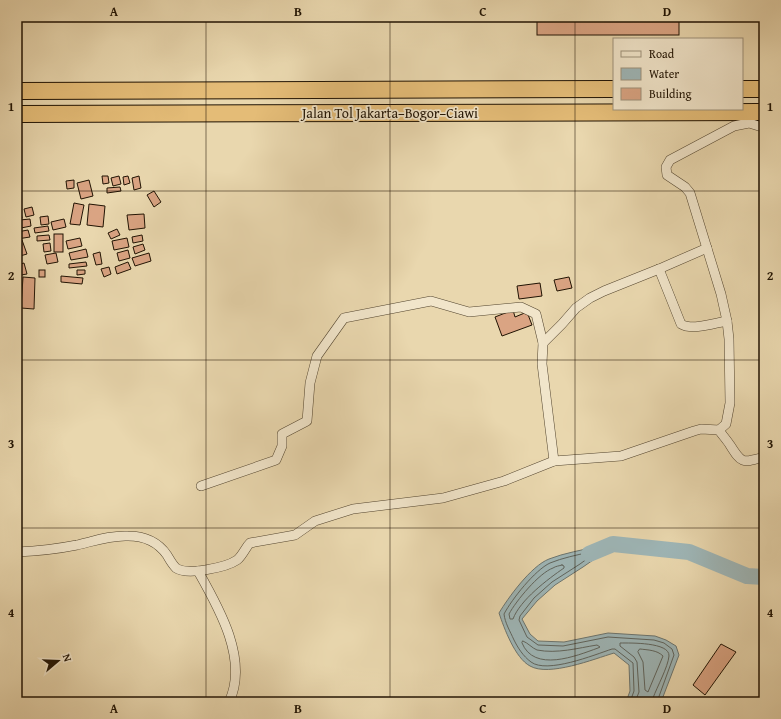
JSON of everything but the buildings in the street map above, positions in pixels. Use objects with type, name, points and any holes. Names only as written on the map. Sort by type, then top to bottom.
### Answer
[{"type":"highway","name":"Jalan Tol Jakarta–Bogor–Ciawi","points":[[17,91],[613,89]]},
{"type":"highway","points":[[743,89],[764,89]]},
{"type":"highway","name":"Jalan Tol Jakarta–Bogor–Ciawi","points":[[17,114],[739,112],[763,119]]},
{"type":"street","points":[[17,552],[47,551],[128,536],[150,540],[161,548],[173,565],[178,569],[185,571],[198,571],[217,567],[237,560],[250,542],[286,538],[295,535],[315,521],[353,509],[443,498],[504,481],[554,461],[621,456],[701,429],[719,430],[726,424],[729,410],[729,353],[727,321],[721,294],[690,193],[686,187],[667,175],[666,167],[670,160],[734,126],[763,119]]},
{"type":"street","points":[[543,343],[576,308],[590,298],[707,248]]},
{"type":"street","points":[[659,269],[681,324],[691,327],[727,321]]},
{"type":"street","points":[[201,486],[276,460],[282,446],[282,434],[307,421],[310,383],[317,356],[344,318],[431,302],[469,312],[521,307],[536,314],[543,343],[542,364],[554,461]]},
{"type":"street","points":[[719,430],[740,460],[746,462],[764,457]]},
{"type":"street","points":[[198,571],[221,612],[234,658],[236,672],[235,685],[229,702]]},
{"type":"street","points":[[758,702],[764,700]]},
{"type":"water","points":[[599,546],[608,546],[609,549],[555,585],[537,601],[522,619],[530,634],[538,641],[564,642],[608,633],[655,636],[666,640],[676,646],[679,655],[661,702],[626,702],[630,691],[629,665],[614,653],[584,663],[560,668],[538,669],[530,666],[515,650],[504,626],[499,613],[514,591],[535,568],[549,559],[567,553]]},
{"type":"waterway","points":[[589,554],[613,544],[689,552],[747,576],[764,577]]}]
